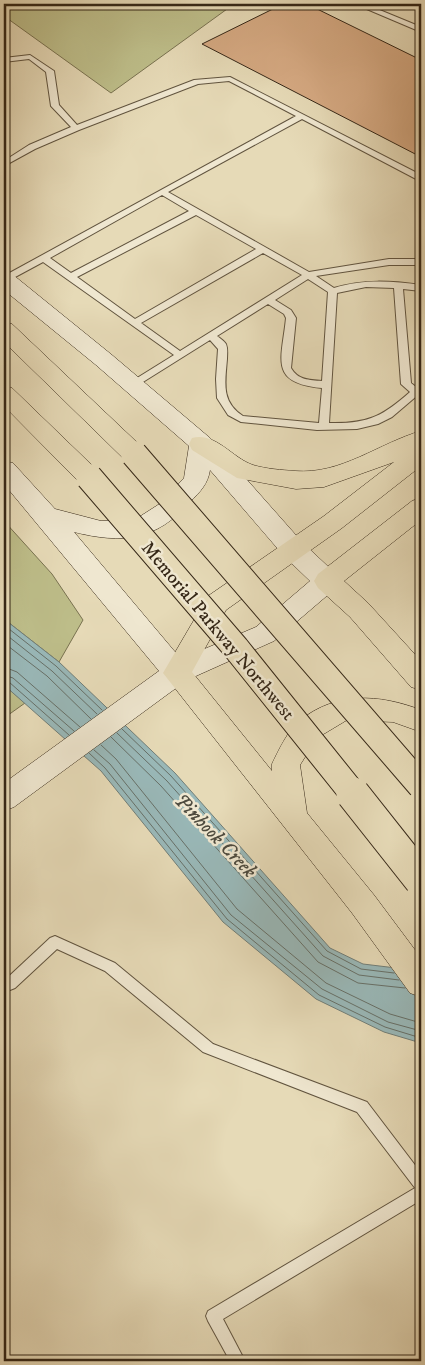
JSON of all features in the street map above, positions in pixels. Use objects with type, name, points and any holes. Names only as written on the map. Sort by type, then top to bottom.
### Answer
[{"type":"highway","points":[[4,329],[134,454],[421,786]]},
{"type":"highway","name":"Memorial Parkway Northwest","points":[[4,393],[89,477],[236,648],[421,880]]},
{"type":"highway","points":[[201,444],[246,472],[296,480],[324,478],[378,460],[421,439]]},
{"type":"highway","points":[[421,454],[333,522],[217,603],[177,673],[363,904],[421,983]]},
{"type":"highway","points":[[421,507],[327,581],[359,610],[421,678]]},
{"type":"highway","points":[[293,817],[286,764],[307,730],[343,709],[394,711],[421,721]]},
{"type":"main road","points":[[4,280],[201,444],[293,549],[327,581],[265,634],[177,673],[4,799]]},
{"type":"main road","points":[[49,516],[101,530],[141,528],[170,509],[196,480],[201,444]]},
{"type":"main road","points":[[4,469],[49,516],[122,610],[177,673]]},
{"type":"lane","points":[[359,4],[421,30]]},
{"type":"lane","points":[[4,60],[30,57],[50,71],[55,106],[76,128]]},
{"type":"lane","points":[[4,164],[32,148],[76,128],[197,82],[230,79],[421,178]]},
{"type":"lane","points":[[4,280],[302,116]]},
{"type":"lane","points":[[162,192],[333,291]]},
{"type":"lane","points":[[71,277],[196,211]]},
{"type":"lane","points":[[135,323],[263,249]]},
{"type":"lane","points":[[44,258],[180,355]]},
{"type":"lane","points":[[132,385],[308,275],[389,262],[421,262]]},
{"type":"lane","points":[[333,291],[352,284],[374,282],[421,288]]},
{"type":"lane","points":[[211,336],[222,344],[221,396],[224,406],[230,414],[241,419],[324,426],[359,425],[375,421],[389,415],[418,390],[406,384],[398,285]]},
{"type":"lane","points":[[324,426],[333,291]]},
{"type":"lane","points":[[269,300],[288,312],[291,318],[286,368],[289,374],[302,383],[327,385]]},
{"type":"lane","points":[[6,984],[56,942],[110,967],[208,1048],[362,1107],[421,1184]]},
{"type":"lane","points":[[238,1361],[213,1316],[421,1192]]},
{"type":"green space","points":[[4,4],[234,4],[111,93],[4,16]]},
{"type":"green space","points":[[4,521],[52,574],[83,620],[59,662],[4,619]]},
{"type":"green space","points":[[4,685],[25,703],[4,718]]},
{"type":"water","name":"Pinhook Creek","points":[[4,619],[59,662],[175,773],[330,948],[363,964],[421,971],[421,1043],[384,1032],[316,999],[223,922],[101,771],[4,685]]},
{"type":"building","points":[[283,4],[307,4],[421,60],[421,157],[202,44]]}]
